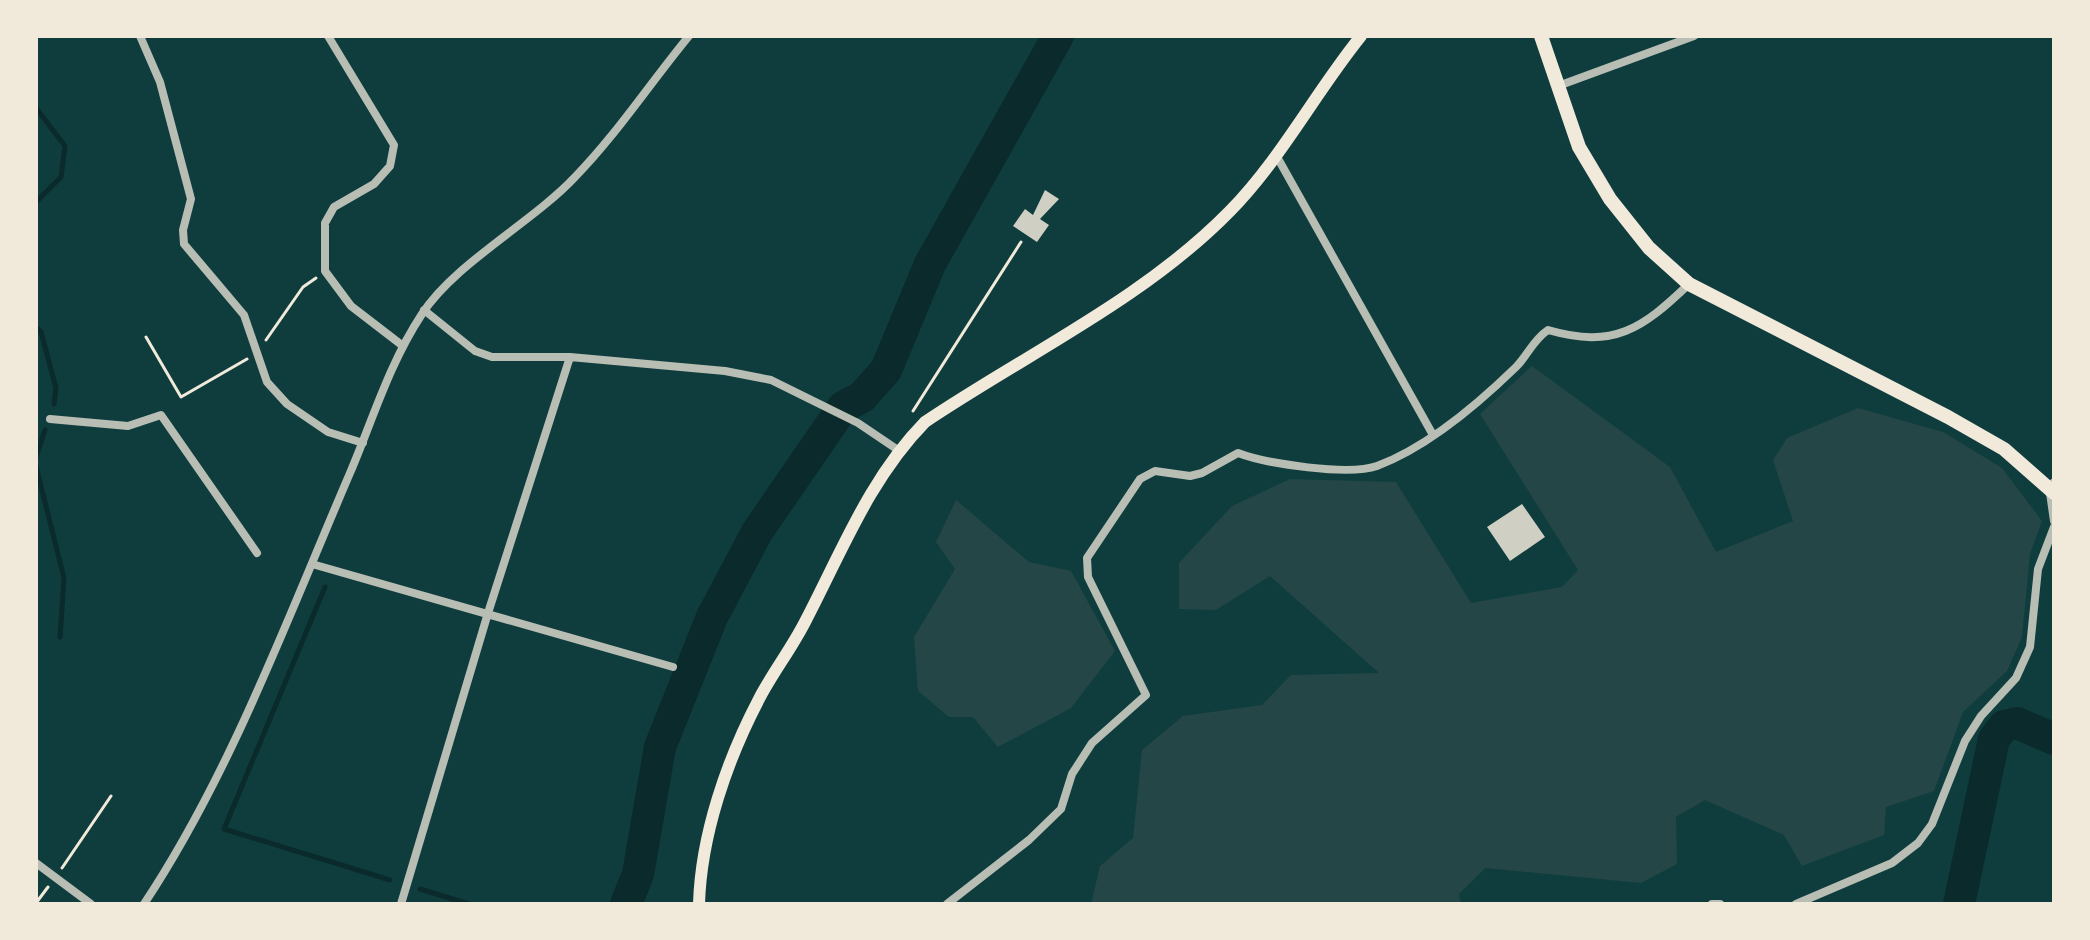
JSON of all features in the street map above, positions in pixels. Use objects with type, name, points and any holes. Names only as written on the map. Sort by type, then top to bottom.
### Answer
[{"type":"highway","points":[[1541,36],[1579,147],[1610,199],[1649,248],[1689,284],[1948,417],[2004,449],[2052,487]]},
{"type":"main road","points":[[699,904],[711,828],[733,758],[759,700],[804,625],[877,481],[898,450],[925,422],[1175,260],[1227,214],[1276,155],[1361,36]]},
{"type":"street","points":[[140,36],[160,82],[191,199],[183,230],[184,244],[244,315],[254,338],[255,355],[267,382],[287,404],[328,432],[363,443]]},
{"type":"street","points":[[328,36],[394,145],[390,166],[374,184],[334,207],[325,223],[325,271],[351,306],[403,346]]},
{"type":"street","points":[[144,904],[185,843],[312,564],[363,443],[382,385],[424,310],[575,178],[689,36]]},
{"type":"street","points":[[1558,86],[1694,36]]},
{"type":"street","points":[[1276,155],[1433,435]]},
{"type":"street","points":[[947,904],[1029,840],[1061,809],[1072,774],[1092,743],[1146,695],[1088,577],[1087,567],[1087,558],[1140,479],[1155,471],[1190,476],[1202,473],[1238,453],[1262,462],[1359,470],[1377,466],[1433,435],[1518,365],[1536,338],[1548,330],[1580,339],[1628,334],[1656,316],[1689,284]]},
{"type":"street","points":[[424,310],[475,351],[492,357],[570,357],[725,371],[771,380],[858,423],[898,450]]},
{"type":"street","points":[[401,904],[488,613],[570,357]]},
{"type":"street","points":[[50,419],[128,426],[161,415],[257,553]]},
{"type":"street","points":[[2052,487],[2054,521]]},
{"type":"street","points":[[1796,904],[1892,863],[1918,843],[1932,824],[1965,741],[1981,716],[2016,678],[2030,647],[2038,569],[2054,527]]},
{"type":"street","points":[[312,564],[673,667]]},
{"type":"street","points":[[36,863],[91,904]]},
{"type":"street","points":[[1712,904],[1720,904]]},
{"type":"path","points":[[913,412],[1021,242]]},
{"type":"path","points":[[146,337],[181,397],[255,355],[303,287],[325,271]]},
{"type":"path","points":[[36,903],[111,796]]},
{"type":"shaded area","points":[[1532,366],[1670,467],[1716,552],[1793,521],[1773,460],[1787,438],[1858,408],[1943,432],[2002,468],[2042,521],[2030,554],[2022,637],[2007,671],[1963,712],[1934,791],[1886,807],[1884,835],[1802,866],[1784,835],[1705,800],[1676,817],[1677,864],[1641,883],[1485,868],[1459,894],[1461,904],[1091,904],[1100,866],[1133,838],[1142,750],[1183,716],[1262,705],[1291,675],[1379,673],[1270,576],[1216,610],[1179,609],[1179,563],[1232,506],[1290,479],[1396,482],[1471,603],[1562,587],[1578,570],[1480,414]]},
{"type":"shaded area","points":[[956,500],[1029,562],[1071,571],[1115,651],[1071,708],[998,747],[973,717],[949,717],[918,691],[914,637],[955,569],[936,542]]},
{"type":"building","points":[[1045,190],[1059,199],[1040,219],[1049,225],[1037,242],[1013,226],[1025,209],[1033,215]]},
{"type":"building","points":[[1522,504],[1545,537],[1510,561],[1487,527]]},
{"type":"waterway","points":[[626,904],[638,874],[660,747],[712,617],[757,532],[843,407],[862,397],[886,370],[930,264],[1058,36]]},
{"type":"waterway","points":[[36,108],[65,146],[61,177],[36,202]]},
{"type":"waterway","points":[[36,327],[41,332],[56,388],[54,404]]},
{"type":"waterway","points":[[36,457],[45,430]]},
{"type":"waterway","points":[[36,466],[64,578],[60,637]]},
{"type":"waterway","points":[[325,587],[224,829],[390,880]]},
{"type":"waterway","points":[[1959,904],[1994,739],[2004,726],[2017,723],[2054,739]]},
{"type":"waterway","points":[[420,889],[469,904]]}]
